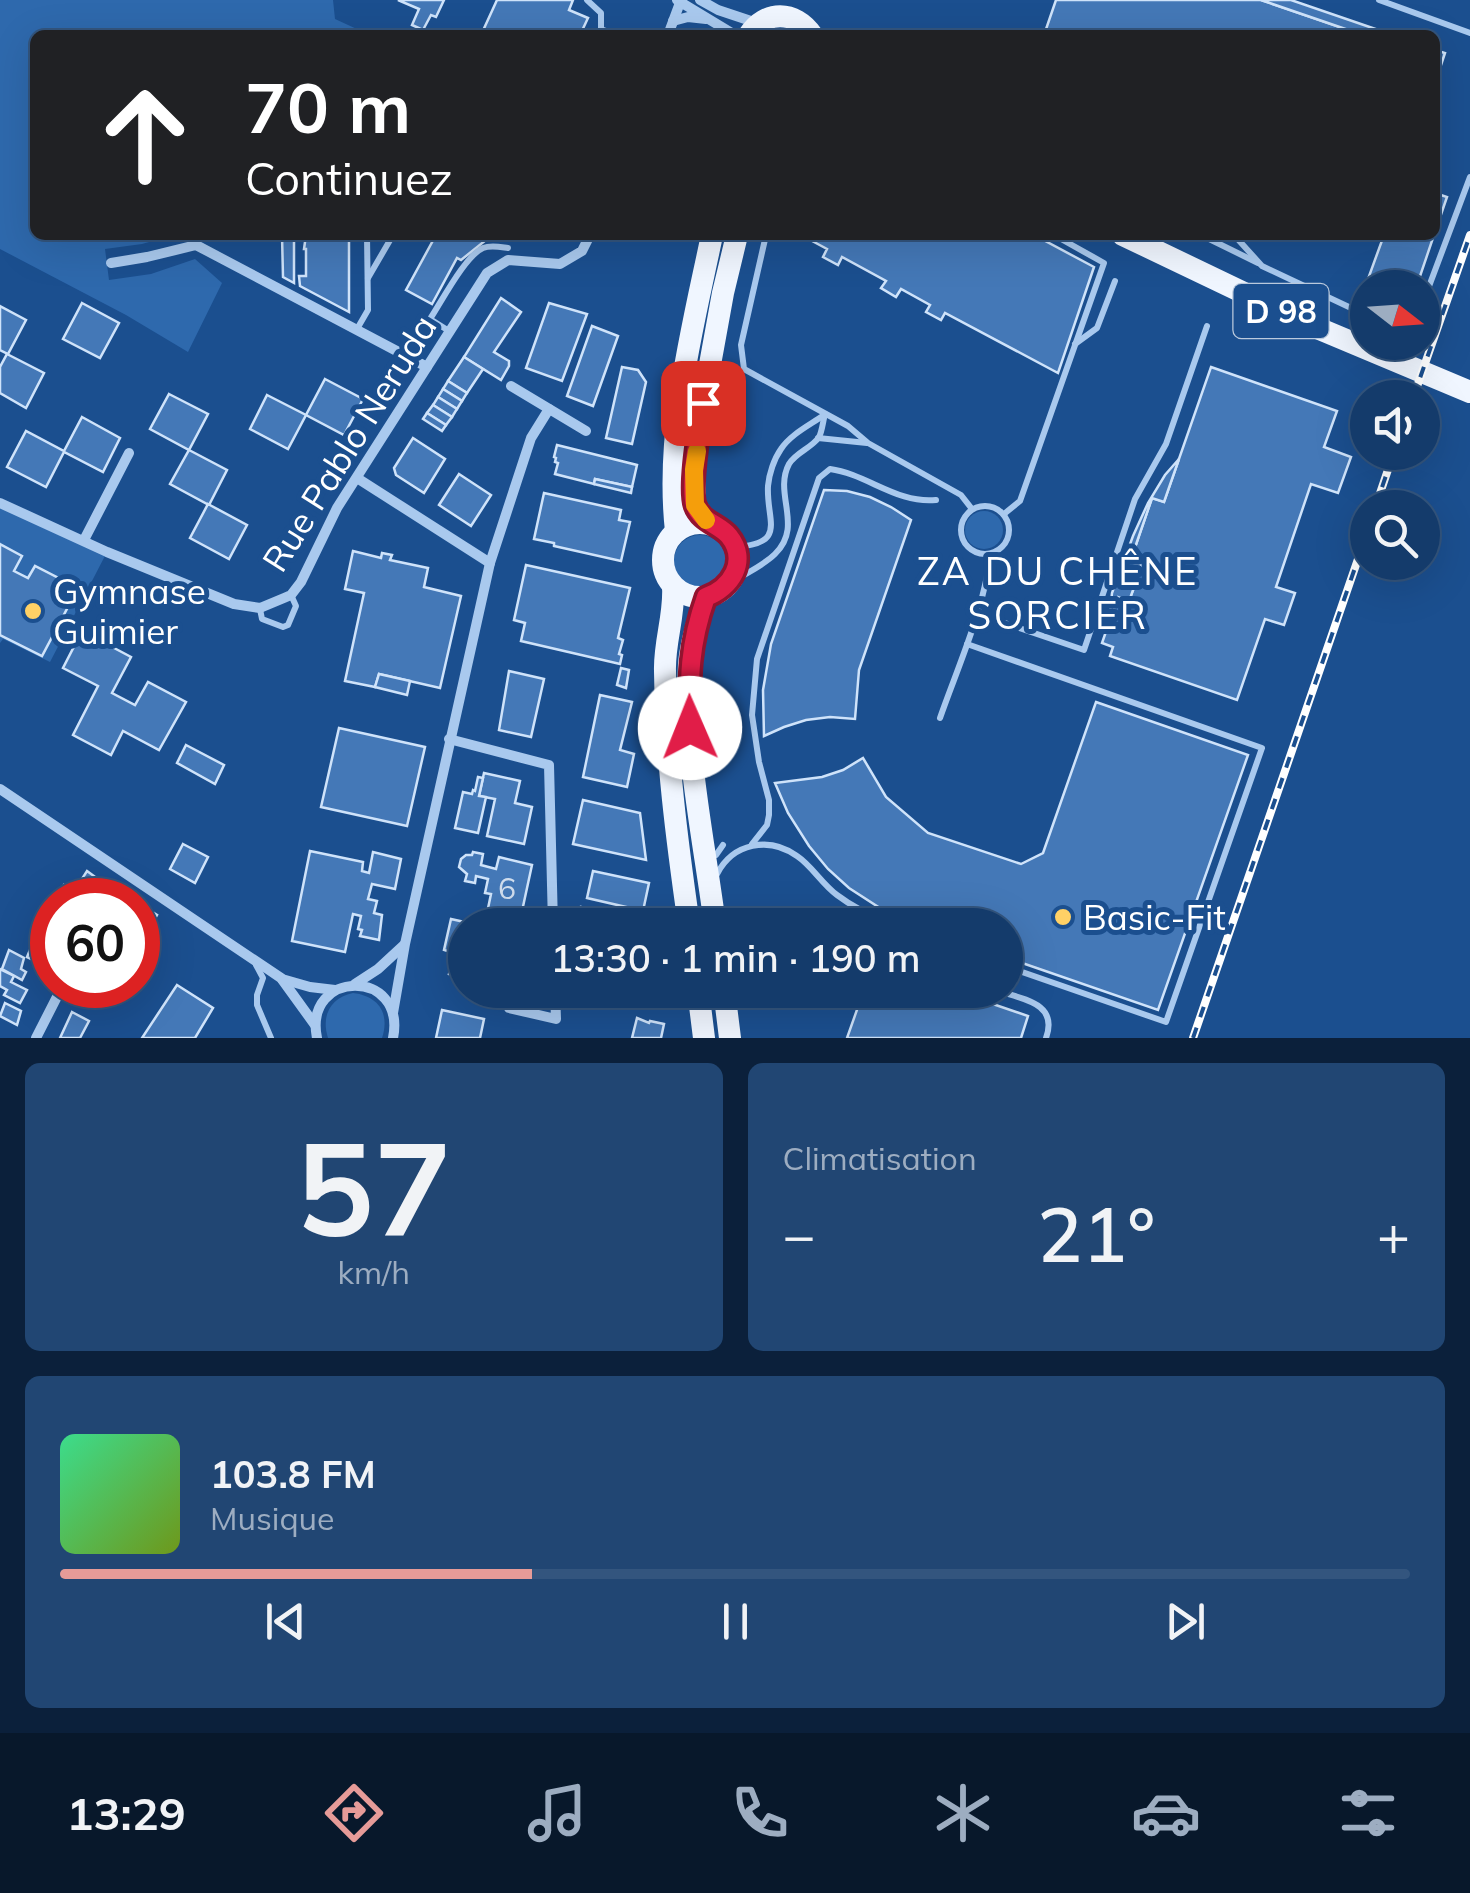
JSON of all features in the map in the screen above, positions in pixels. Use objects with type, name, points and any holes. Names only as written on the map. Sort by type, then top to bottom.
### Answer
[{"type":"main road","points":[[765,18],[805,18]]},
{"type":"main road","points":[[676,531],[672,488],[677,424],[711,240]]},
{"type":"main road","points":[[708,523],[695,505],[694,470],[706,384],[736,240]]},
{"type":"main road","name":"D 98","points":[[1133,240],[1314,327],[1470,392]]},
{"type":"main road","points":[[673,586],[686,594],[706,597],[718,593],[737,567],[736,547],[729,536],[720,528],[697,522],[676,531],[664,550],[665,572],[673,586],[674,602],[665,663],[666,722],[686,908]]},
{"type":"main road","points":[[706,597],[694,629],[689,664],[690,728],[694,776],[715,856],[718,908]]},
{"type":"main road","points":[[700,1008],[704,1038]]},
{"type":"main road","points":[[726,1008],[730,1038]]},
{"type":"street","points":[[672,30],[668,8],[678,0],[727,30]]},
{"type":"street","points":[[700,0],[718,10],[765,18]]},
{"type":"street","points":[[672,30],[688,16],[709,19]]},
{"type":"street","name":"Rue Pablo Neruda","points":[[0,503],[234,604],[260,608],[290,595],[301,582],[337,508],[487,274],[508,260],[560,264],[582,251],[588,240]]},
{"type":"street","points":[[110,263],[196,246],[427,367]]},
{"type":"street","points":[[512,386],[586,431]]},
{"type":"street","points":[[394,1026],[405,944],[490,563],[531,438],[550,409]]},
{"type":"street","points":[[84,540],[129,453]]},
{"type":"street","points":[[357,478],[490,563]]},
{"type":"street","points":[[449,739],[549,765],[553,908]]},
{"type":"street","points":[[0,789],[281,978],[335,990],[354,985],[405,944]]},
{"type":"street","points":[[281,978],[316,1034]]},
{"type":"street","points":[[354,985],[371,988],[385,998],[402,1038]]},
{"type":"street","points":[[316,1034],[320,1005],[335,990]]},
{"type":"street","points":[[36,1038],[51,1008]]},
{"type":"street","points":[[510,1008],[556,1019],[556,1008]]},
{"type":"lane","points":[[587,0],[601,13],[600,30]]},
{"type":"lane","points":[[1378,0],[1470,33]]},
{"type":"lane","points":[[1435,270],[1470,177]]},
{"type":"lane","points":[[357,330],[368,310],[367,240]]},
{"type":"lane","points":[[368,279],[390,240]]},
{"type":"lane","points":[[765,240],[741,345],[744,369],[962,495],[972,509]]},
{"type":"lane","points":[[1004,514],[1020,502],[1104,263],[1063,240]]},
{"type":"lane","points":[[1211,240],[1350,308]]},
{"type":"lane","points":[[1239,240],[1262,266]]},
{"type":"lane","points":[[449,331],[430,319],[466,264],[481,248],[508,248]]},
{"type":"lane","points":[[1075,344],[1097,328],[1115,281]]},
{"type":"lane","points":[[994,620],[1084,650],[1134,499],[1166,444],[1207,326]]},
{"type":"lane","points":[[728,584],[778,552],[790,518],[785,478],[799,452],[818,438],[825,414]]},
{"type":"lane","points":[[736,547],[763,542],[770,531],[772,516],[768,488],[780,450],[790,438],[825,414]]},
{"type":"lane","points":[[818,438],[868,443]]},
{"type":"lane","points":[[752,844],[767,825],[770,800],[752,714],[757,659],[819,478],[830,469],[843,471],[921,502],[936,500]]},
{"type":"lane","points":[[993,506],[1004,514],[1009,525],[1008,538],[1000,549],[990,554],[976,552],[964,542],[961,528],[972,509],[993,506]]},
{"type":"lane","points":[[940,718],[986,582],[990,554]]},
{"type":"lane","points":[[260,608],[262,618],[288,625],[296,606],[290,595]]},
{"type":"lane","points":[[967,644],[1262,748],[1166,1022],[1023,972]]},
{"type":"lane","points":[[715,856],[752,844],[777,846],[798,856],[832,892],[856,908]]},
{"type":"lane","points":[[249,956],[263,978],[257,1005],[271,1038]]},
{"type":"lane","points":[[1023,1000],[1038,1005],[1047,1014],[1050,1026],[1046,1038]]},
{"type":"shaded area","points":[[0,0],[333,0],[335,19],[359,30],[30,30],[30,240],[156,240],[105,249],[109,280],[151,274],[195,259],[222,283],[188,352],[0,249]]},
{"type":"shaded area","points":[[0,503],[107,552],[50,662],[3,639],[0,643]]},
{"type":"shaded area","points":[[984,511],[997,517],[1003,530],[997,543],[984,549],[971,543],[965,530],[971,517]]},
{"type":"shaded area","points":[[700,535],[719,542],[726,561],[719,580],[700,587],[681,580],[674,561],[681,542]]},
{"type":"shaded area","points":[[353,993],[370,998],[380,1008],[384,1021],[382,1038],[328,1038],[329,1009],[338,999]]},
{"type":"building","points":[[398,0],[444,0],[436,17],[431,15],[423,30],[412,25],[419,9]]},
{"type":"building","points":[[497,0],[573,0],[569,10],[588,18],[582,30],[483,30]]},
{"type":"building","points":[[1056,0],[1261,0],[1348,30],[1046,30]]},
{"type":"building","points":[[1261,0],[1291,0],[1378,30],[1348,30]]},
{"type":"building","points":[[1440,195],[1447,197],[1440,217]]},
{"type":"building","points":[[282,240],[294,240],[294,283],[283,277]]},
{"type":"building","points":[[305,240],[349,240],[349,312],[300,286],[299,276],[306,276]]},
{"type":"building","points":[[433,240],[486,240],[461,260],[457,258],[432,304],[406,290]]},
{"type":"building","points":[[810,240],[1043,240],[1094,267],[1058,373],[945,313],[941,320],[926,312],[930,305],[901,289],[896,297],[881,288],[886,281],[842,257],[838,265],[823,257],[827,249]]},
{"type":"building","points":[[1382,240],[1432,240],[1422,270],[1371,270]]},
{"type":"building","points":[[501,298],[521,312],[494,352],[509,361],[501,380],[464,357]]},
{"type":"building","points":[[82,303],[119,323],[100,358],[63,339]]},
{"type":"building","points":[[549,303],[587,314],[562,381],[526,368]]},
{"type":"building","points":[[0,306],[26,320],[8,354],[0,350]]},
{"type":"building","points":[[592,326],[618,336],[593,406],[567,396]]},
{"type":"building","points":[[7,354],[44,373],[26,408],[0,393],[0,367]]},
{"type":"building","points":[[464,357],[483,369],[467,393],[448,381]]},
{"type":"building","points":[[622,367],[638,370],[646,382],[632,444],[606,438]]},
{"type":"building","points":[[1211,367],[1337,411],[1324,447],[1350,460],[1338,493],[1311,484],[1276,587],[1295,593],[1284,625],[1265,619],[1237,700],[1110,656],[1113,647],[1102,643],[1118,597],[1129,601],[1142,566],[1130,562],[1152,498],[1164,502]]},
{"type":"building","points":[[325,379],[363,399],[344,435],[306,415]]},
{"type":"building","points":[[448,381],[467,393],[462,401],[443,389]]},
{"type":"building","points":[[443,389],[462,401],[457,409],[438,397]]},
{"type":"building","points":[[169,394],[208,414],[189,450],[150,429]]},
{"type":"building","points":[[267,395],[306,415],[288,449],[250,429]]},
{"type":"building","points":[[438,397],[457,409],[452,417],[433,405]]},
{"type":"building","points":[[433,405],[452,417],[446,425],[427,413]]},
{"type":"building","points":[[427,413],[446,425],[442,431],[423,419]]},
{"type":"building","points":[[82,417],[120,438],[103,472],[64,452],[46,487],[7,467],[26,431],[64,451]]},
{"type":"building","points":[[413,438],[445,459],[424,493],[396,475],[394,468]]},
{"type":"building","points":[[557,445],[637,465],[632,487],[595,479],[594,484],[555,474]]},
{"type":"building","points":[[189,450],[227,470],[209,505],[170,484]]},
{"type":"building","points":[[1179,459],[1164,502],[1152,498],[1130,562],[1142,566],[1129,601],[1118,597],[1109,623],[1112,593],[1133,536],[1148,503]]},
{"type":"building","points":[[459,474],[491,495],[471,526],[439,505]]},
{"type":"building","points":[[595,479],[632,487],[631,493],[594,484]]},
{"type":"building","points":[[824,490],[870,497],[911,520],[859,670],[855,719],[806,720],[764,736],[763,690],[771,644]]},
{"type":"building","points":[[544,493],[621,510],[619,520],[630,522],[621,561],[534,539]]},
{"type":"building","points":[[208,504],[247,525],[229,559],[190,538]]},
{"type":"building","name":"Gymnase Guimier","points":[[0,544],[22,556],[14,571],[28,578],[35,566],[78,588],[42,656],[0,635]]},
{"type":"building","points":[[353,551],[381,558],[382,553],[392,555],[390,560],[428,568],[424,587],[461,596],[440,688],[379,674],[375,687],[345,681],[364,593],[345,589]]},
{"type":"building","points":[[526,565],[630,588],[618,638],[623,640],[620,664],[521,641],[525,623],[514,620]]},
{"type":"building","points":[[82,631],[131,657],[112,693],[135,705],[148,682],[186,702],[159,750],[123,731],[111,755],[73,735],[98,686],[63,668]]},
{"type":"building","points":[[621,668],[629,670],[626,688],[617,685]]},
{"type":"building","points":[[509,671],[544,679],[531,737],[499,730]]},
{"type":"building","points":[[379,674],[410,681],[407,695],[375,687]]},
{"type":"building","points":[[600,695],[632,702],[620,750],[634,754],[627,787],[583,777]]},
{"type":"building","points":[[1096,702],[1248,755],[1158,1010],[1023,963],[1023,908],[880,908],[828,869],[788,813],[775,783],[822,777],[863,758],[886,797],[928,833],[1021,864],[1043,853]]},
{"type":"building","points":[[339,728],[425,747],[407,826],[321,807]]},
{"type":"building","points":[[186,745],[224,765],[215,784],[177,763]]},
{"type":"building","points":[[484,773],[520,781],[515,803],[532,807],[524,844],[487,836],[495,799],[479,796]]},
{"type":"building","points":[[478,777],[483,778],[479,796],[486,797],[478,833],[455,828],[463,792],[475,791]]},
{"type":"building","points":[[583,800],[640,813],[646,860],[573,844]]},
{"type":"building","points":[[183,844],[208,857],[195,883],[170,869]]},
{"type":"building","points":[[310,851],[363,862],[362,871],[369,873],[373,852],[401,859],[395,889],[372,884],[368,899],[377,901],[374,913],[382,915],[379,940],[360,936],[361,916],[353,914],[345,952],[292,941]]},
{"type":"building","points":[[483,854],[481,865],[496,869],[499,857],[532,865],[523,908],[488,908],[491,894],[485,893],[488,879],[476,876],[475,883],[465,881],[467,874],[459,867],[461,859]]},
{"type":"building","points":[[593,871],[649,883],[644,908],[626,908],[587,898]]},
{"type":"building","points":[[9,950],[24,958],[21,969],[26,972],[22,980],[2,969]]},
{"type":"building","points":[[0,969],[14,976],[11,982],[27,990],[20,1003],[4,995],[7,990],[0,986]]},
{"type":"building","points":[[177,985],[213,1008],[195,1038],[142,1038]]},
{"type":"building","points":[[5,1003],[21,1011],[17,1025],[0,1016]]},
{"type":"building","points":[[858,1008],[1005,1008],[1028,1016],[1021,1038],[847,1038]]},
{"type":"building","points":[[442,1010],[484,1019],[480,1038],[436,1038]]},
{"type":"building","points":[[72,1012],[89,1021],[80,1038],[60,1038]]},
{"type":"building","points":[[637,1018],[664,1024],[661,1038],[632,1038]]},
{"type":"railway","points":[[1419,380],[1470,235]]},
{"type":"railway","points":[[1381,490],[1388,470]]},
{"type":"railway","points":[[1193,1038],[1351,580]]},
{"type":"slow traffic","points":[[697,451],[695,505],[706,520]]},
{"type":"place","name":"Gymnase Guimier","points":[[33,611]]},
{"type":"place","name":"Basic-Fit","points":[[1063,917]]},
{"type":"district","name":"ZA DU CHÊNE SORCIER","points":[[1058,593]]},
{"type":"route","points":[[690,728],[689,664],[694,629],[706,597],[718,593],[734,576],[738,557],[729,536],[708,523],[695,505],[694,470],[703,403]]}]
